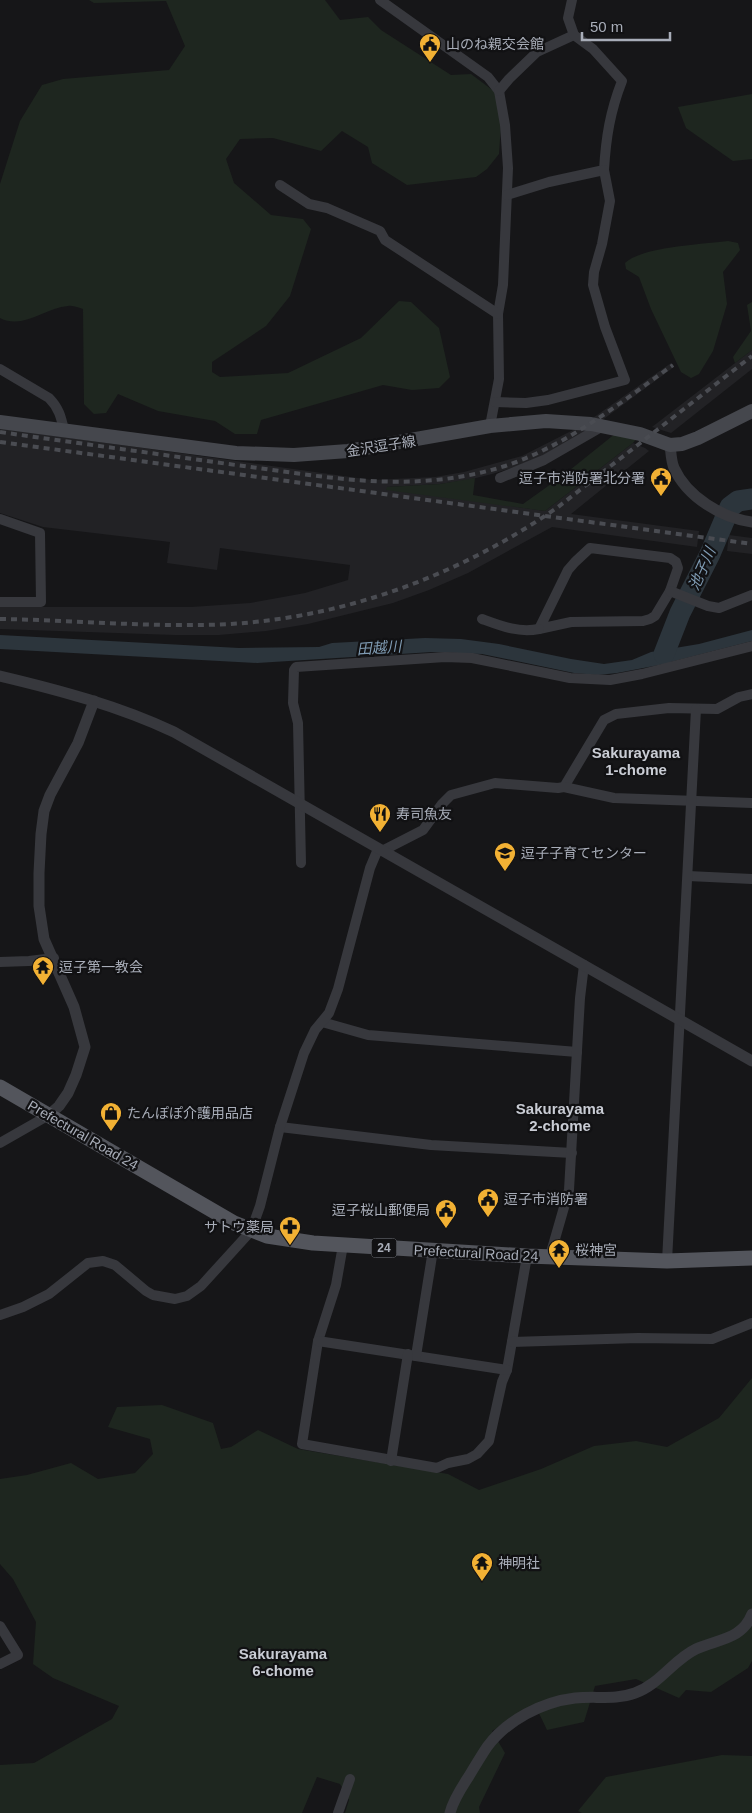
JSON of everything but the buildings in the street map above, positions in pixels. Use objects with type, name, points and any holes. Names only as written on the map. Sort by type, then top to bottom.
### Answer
[{"type":"main road","name":"金沢逗子線","points":[[0,422],[236,453],[294,455],[348,452],[490,426],[546,421],[569,421],[603,426],[640,434],[670,444],[682,444],[752,411]]},
{"type":"main road","name":"Prefectural Road 24","points":[[0,1087],[183,1194],[251,1231],[286,1240],[527,1256],[667,1261],[752,1258]]},
{"type":"street","points":[[380,0],[488,77],[500,91],[508,168],[503,285],[498,314],[499,379],[490,426]]},
{"type":"street","points":[[494,402],[526,403],[548,400],[625,380],[605,327],[593,285],[594,272],[602,244],[610,201],[604,170],[606,135],[615,98],[622,81],[593,49],[574,36],[568,18],[572,0]]},
{"type":"street","points":[[500,91],[509,79],[537,52],[574,36]]},
{"type":"street","points":[[507,195],[549,182],[604,170]]},
{"type":"street","points":[[280,186],[309,204],[327,208],[380,231],[385,240],[498,314]]},
{"type":"street","points":[[0,369],[49,398],[61,415],[64,430]]},
{"type":"street","points":[[500,478],[544,460],[603,426]]},
{"type":"street","points":[[670,444],[674,468],[695,495],[712,508],[726,515],[747,521]]},
{"type":"street","points":[[0,519],[40,533],[40,602],[0,602]]},
{"type":"street","points":[[482,620],[508,629],[526,632],[571,622],[643,622],[655,616],[674,593],[678,568],[676,562],[670,558],[590,548],[568,570],[539,629]]},
{"type":"street","points":[[674,593],[719,608],[752,595]]},
{"type":"street","points":[[301,863],[298,723],[293,703],[294,670],[296,667],[445,657],[472,658],[570,678],[610,680],[642,674],[752,646]]},
{"type":"street","points":[[0,676],[94,701],[148,720],[174,732],[752,1061]]},
{"type":"street","points":[[564,787],[604,720],[616,714],[669,708],[717,709],[727,705],[739,696],[752,694]]},
{"type":"street","points":[[0,1143],[49,1115],[60,1106],[76,1075],[85,1047],[74,1006],[44,939],[39,906],[39,873],[43,819],[50,795],[78,743],[94,701]]},
{"type":"street","points":[[667,1261],[696,709]]},
{"type":"street","points":[[0,1315],[24,1307],[49,1294],[88,1263],[95,1261],[115,1265],[153,1295],[175,1299],[187,1296],[201,1286],[251,1231],[260,1206],[280,1127],[304,1053],[315,1030],[329,1012],[338,989],[370,868],[380,850],[423,830],[451,795],[495,783],[533,784],[558,788],[564,787],[614,798],[752,803]]},
{"type":"street","points":[[688,876],[752,879]]},
{"type":"street","points":[[0,962],[54,958]]},
{"type":"street","points":[[550,1256],[569,1190],[584,965]]},
{"type":"street","points":[[322,1022],[368,1035],[577,1052]]},
{"type":"street","points":[[280,1127],[431,1145],[572,1152]]},
{"type":"street","points":[[342,1245],[336,1284],[318,1341],[302,1444],[437,1468],[448,1463],[468,1459],[477,1454],[488,1441],[502,1382],[507,1370],[527,1256]]},
{"type":"street","points":[[391,1461],[433,1250]]},
{"type":"street","points":[[512,1342],[647,1338],[712,1339],[752,1323]]},
{"type":"street","points":[[318,1341],[507,1370]]},
{"type":"street","points":[[450,1813],[462,1787],[488,1746],[500,1732],[520,1717],[548,1704],[575,1698],[617,1697],[634,1694],[651,1686],[679,1660],[695,1649],[731,1638],[742,1630],[752,1614]]},
{"type":"street","points":[[0,1626],[18,1655],[0,1664]]},
{"type":"street","points":[[338,1813],[350,1779]]},
{"type":"shaded area","points":[[89,0],[325,0],[340,20],[368,17],[381,30],[451,75],[471,74],[495,92],[501,125],[499,154],[487,169],[476,177],[407,185],[372,163],[368,147],[342,131],[321,151],[273,138],[240,139],[226,159],[234,183],[271,215],[303,219],[311,229],[290,296],[266,326],[212,362],[212,372],[220,377],[288,373],[361,338],[399,301],[411,302],[439,328],[450,377],[439,388],[412,390],[383,385],[261,420],[257,434],[235,434],[215,421],[158,411],[118,394],[106,413],[94,414],[84,404],[83,309],[68,306],[51,310],[26,320],[17,321],[0,318],[0,184],[20,121],[42,85],[63,79],[169,70],[185,46],[166,1],[94,3]]},
{"type":"shaded area","points":[[752,94],[752,159],[733,161],[686,128],[678,107]]},
{"type":"shaded area","points":[[728,241],[738,243],[740,250],[723,272],[727,304],[713,351],[699,374],[691,378],[681,372],[651,309],[639,277],[626,269],[625,263],[644,253],[658,250]]},
{"type":"shaded area","points":[[752,302],[752,350],[735,363],[733,357],[751,331],[747,305]]},
{"type":"shaded area","points":[[752,350],[752,369],[671,433],[652,427]]},
{"type":"shaded area","points":[[671,363],[674,367],[601,421],[590,420]]},
{"type":"shaded area","points":[[0,428],[372,480],[435,477],[464,472],[522,456],[577,428],[590,429],[542,456],[492,474],[440,484],[387,487],[545,511],[633,443],[649,451],[571,514],[699,531],[697,547],[552,527],[468,573],[429,590],[393,603],[308,624],[266,631],[219,635],[0,629],[0,607],[191,607],[250,603],[305,593],[348,580],[350,565],[220,548],[217,570],[167,563],[170,542],[43,527],[0,513]]},
{"type":"shaded area","points":[[616,433],[638,437],[633,443],[545,511],[386,490],[387,487],[440,484],[475,478],[473,495],[523,504],[565,474]]},
{"type":"shaded area","points":[[729,535],[752,538],[752,554],[727,551]]},
{"type":"shaded area","points":[[752,1378],[752,1661],[748,1668],[711,1692],[686,1690],[679,1698],[636,1679],[595,1686],[584,1722],[547,1730],[535,1705],[492,1731],[505,1753],[479,1807],[480,1813],[345,1813],[349,1800],[340,1784],[317,1777],[302,1813],[0,1813],[0,1765],[34,1763],[112,1719],[119,1706],[53,1678],[33,1664],[36,1622],[13,1579],[0,1564],[0,1479],[27,1475],[71,1463],[98,1479],[135,1473],[153,1454],[150,1439],[108,1427],[117,1407],[162,1405],[213,1423],[221,1449],[231,1447],[258,1430],[298,1449],[448,1474],[479,1490],[541,1469],[594,1446],[636,1441],[667,1447],[719,1418]]},
{"type":"shaded area","points":[[722,1755],[752,1756],[752,1813],[582,1813],[578,1811],[606,1777]]},
{"type":"water","name":"田越川","points":[[752,630],[752,641],[659,665],[598,675],[574,673],[482,654],[432,652],[257,663],[0,649],[0,635],[239,648],[319,647],[332,643],[425,638],[461,639],[499,644],[604,664],[632,660],[651,652],[699,644]]},
{"type":"waterway","name":"池子川","points":[[664,654],[680,613],[710,554],[730,507],[738,501],[752,499]]},
{"type":"railway","points":[[0,619],[175,625],[248,623],[342,606],[388,593],[476,556],[518,533],[558,507],[752,356]]},
{"type":"railway","points":[[0,432],[333,478],[401,482],[435,480],[470,475],[505,466],[550,447],[593,422],[673,365]]},
{"type":"railway","points":[[0,442],[752,544]]},
{"type":"place","name":"山のね親交会館","points":[[430,63]]},
{"type":"place","name":"逗子市消防署北分署","points":[[661,497]]},
{"type":"place","name":"寿司魚友","points":[[380,833]]},
{"type":"place","name":"逗子子育てセンター","points":[[505,872]]},
{"type":"place","name":"逗子第一教会","points":[[43,986]]},
{"type":"place","name":"たんぽぽ介護用品店","points":[[111,1132]]},
{"type":"place","name":"逗子市消防署","points":[[488,1218]]},
{"type":"place","name":"逗子桜山郵便局","points":[[446,1229]]},
{"type":"place","name":"サトウ薬局","points":[[290,1246]]},
{"type":"place","name":"桜神宮","points":[[559,1269]]},
{"type":"place","name":"神明社","points":[[482,1582]]},
{"type":"district","name":"Sakurayama 1-chome","points":[[636,762]]},
{"type":"district","name":"Sakurayama 2-chome","points":[[560,1118]]},
{"type":"district","name":"Sakurayama 6-chome","points":[[283,1662]]}]
